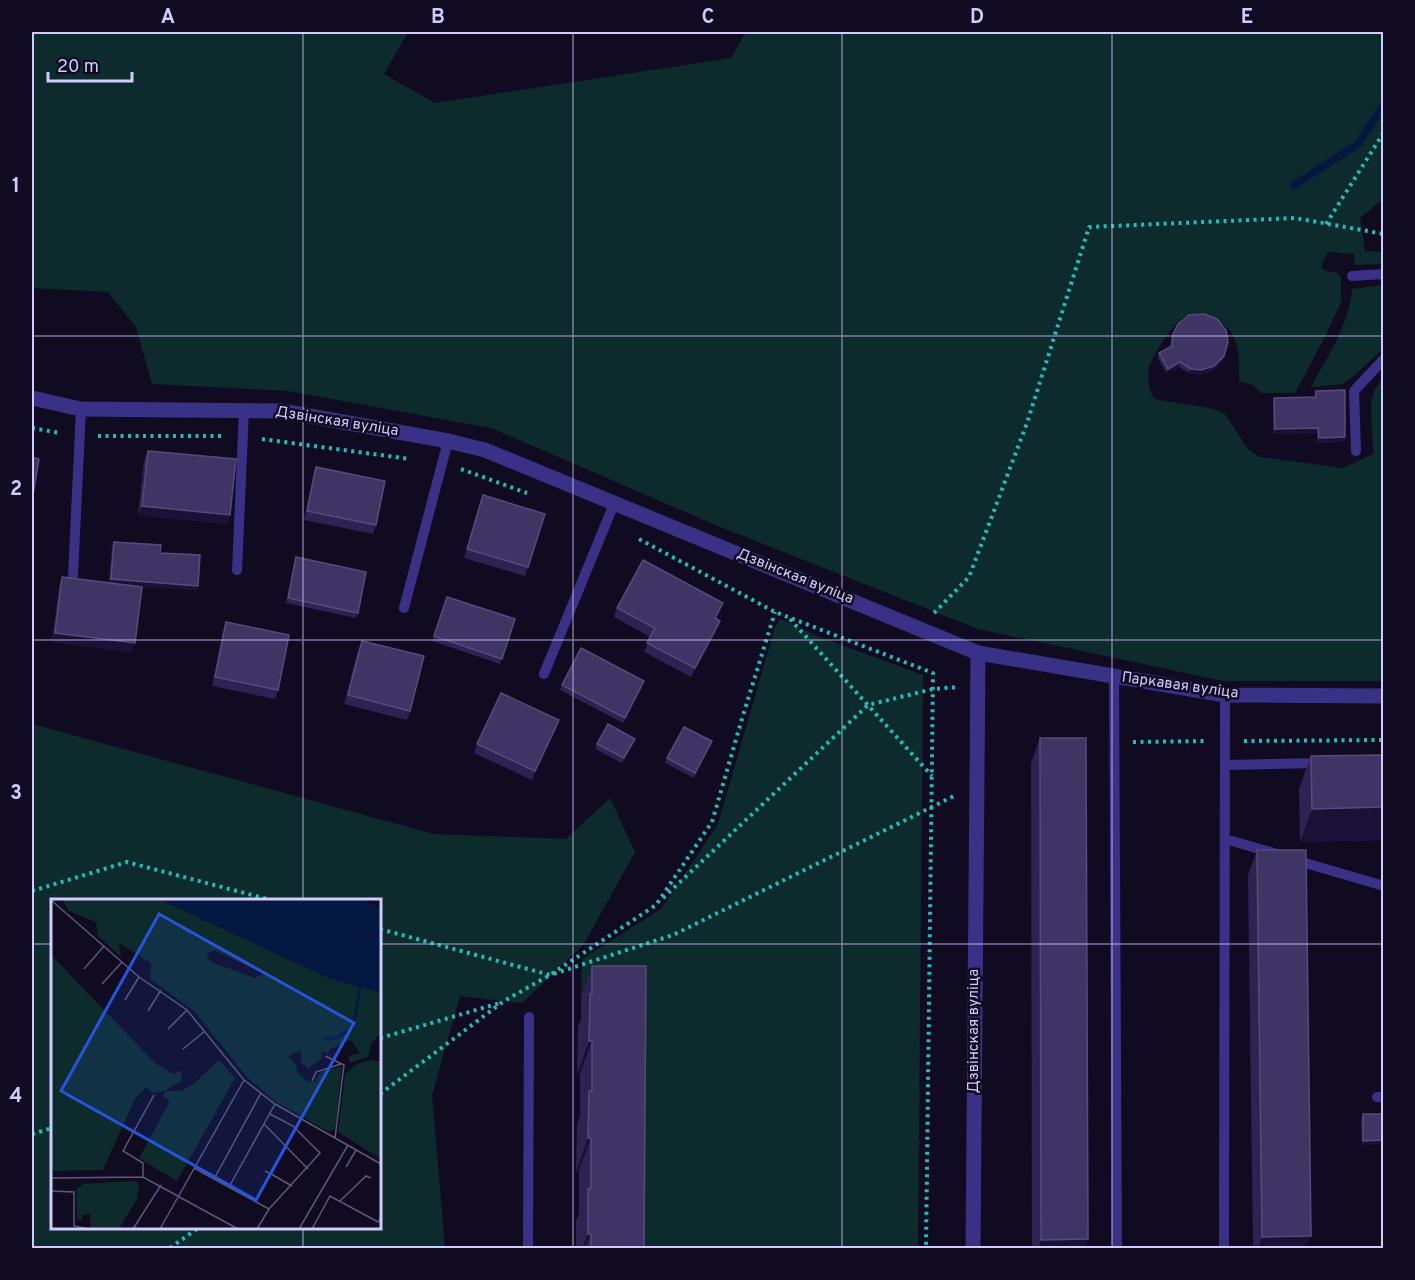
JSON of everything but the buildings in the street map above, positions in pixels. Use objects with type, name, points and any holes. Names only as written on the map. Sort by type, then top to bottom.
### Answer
[{"type":"street","name":"Дзвінская вуліца","points":[[32,398],[81,409],[282,411],[448,441],[485,450],[978,653],[973,1248]]},
{"type":"street","name":"Паркавая вуліца","points":[[978,653],[1225,695],[1383,696]]},
{"type":"lane","points":[[1352,276],[1383,274]]},
{"type":"lane","points":[[1356,451],[1354,391],[1383,359]]},
{"type":"lane","points":[[73,576],[81,409]]},
{"type":"lane","points":[[237,570],[244,410]]},
{"type":"lane","points":[[404,608],[448,441]]},
{"type":"lane","points":[[544,674],[614,504]]},
{"type":"lane","points":[[1114,676],[1117,1248]]},
{"type":"lane","points":[[1224,1248],[1225,695]]},
{"type":"lane","points":[[1225,765],[1327,763]]},
{"type":"lane","points":[[1225,839],[1383,886]]},
{"type":"lane","points":[[528,1248],[529,1017]]},
{"type":"path","points":[[1326,224],[1383,132]]},
{"type":"path","points":[[919,628],[969,577],[1028,423],[1089,227],[1294,218],[1383,234]]},
{"type":"path","points":[[656,905],[712,822],[775,612]]},
{"type":"path","points":[[926,1248],[931,807],[932,776],[933,673],[790,618],[932,776]]},
{"type":"path","points":[[381,1093],[504,1001],[550,975],[656,905],[868,705],[933,689],[977,685]]},
{"type":"path","points":[[1114,742],[1383,740]]},
{"type":"path","points":[[381,930],[550,975],[674,935],[976,786]]},
{"type":"path","points":[[32,891],[127,862],[267,899]]},
{"type":"path","points":[[381,1038],[504,1001]]},
{"type":"path","points":[[32,1134],[51,1128]]},
{"type":"path","points":[[170,1248],[195,1229]]},
{"type":"green space","points":[[32,32],[408,32],[384,74],[435,103],[731,58],[746,32],[1383,32],[1383,199],[1360,218],[1365,251],[1383,252],[1383,264],[1355,265],[1354,254],[1328,252],[1321,266],[1323,270],[1337,273],[1341,277],[1341,302],[1295,393],[1261,393],[1253,385],[1239,381],[1238,353],[1229,329],[1222,323],[1200,314],[1186,316],[1170,331],[1155,355],[1148,376],[1150,389],[1155,399],[1214,409],[1225,414],[1248,449],[1260,457],[1343,468],[1373,454],[1371,405],[1374,391],[1383,377],[1383,681],[1223,681],[978,629],[718,526],[491,428],[288,391],[152,384],[136,327],[108,292],[32,288]]},
{"type":"green space","points":[[1383,285],[1383,349],[1343,384],[1311,387],[1342,328],[1352,289]]},
{"type":"green space","points":[[780,619],[820,637],[923,675],[918,1248],[637,1248],[637,996],[581,995],[582,959],[661,909],[718,824],[775,627]]},
{"type":"green space","points":[[32,724],[434,834],[566,839],[610,798],[635,852],[584,944],[522,1003],[460,996],[432,1095],[445,1248],[32,1248]]},
{"type":"waterway","points":[[1294,185],[1358,144],[1384,104]]}]
